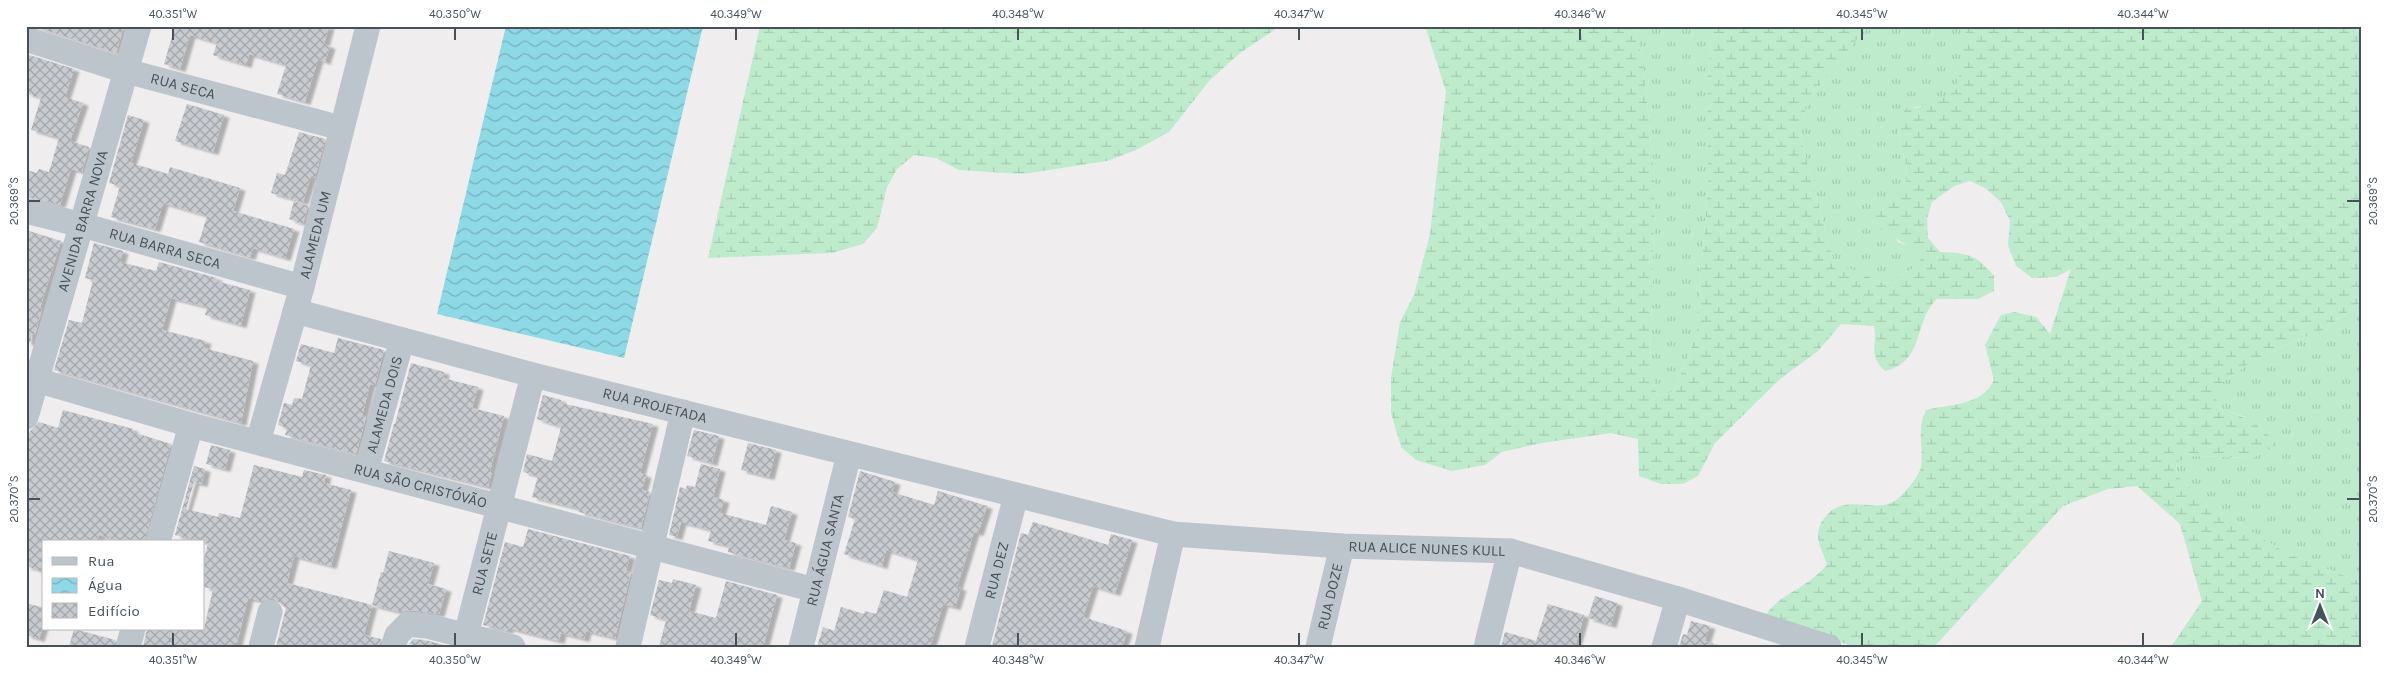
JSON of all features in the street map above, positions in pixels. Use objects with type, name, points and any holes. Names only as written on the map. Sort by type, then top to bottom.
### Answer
[{"type":"street","name":"AVENIDA BARRA NOVA","points":[[26,417],[32,379],[82,225],[139,26]]},
{"type":"street","name":"ALAMEDA UM","points":[[258,442],[296,311],[368,26]]},
{"type":"street","name":"RUA SECA","points":[[26,39],[126,71],[341,128]]},
{"type":"street","name":"RUA BARRA SECA","points":[[26,211],[302,286]]},
{"type":"street","name":"RUA PROJETADA","points":[[296,311],[533,375],[1016,495]]},
{"type":"street","name":"ALAMEDA DOIS","points":[[366,471],[402,340]]},
{"type":"street","name":"RUA SETE","points":[[466,635],[533,375]]},
{"type":"street","name":"RUA SÃO CRISTÓVÃO","points":[[32,379],[190,425],[498,508],[815,590]]},
{"type":"street","points":[[628,647],[683,412]]},
{"type":"street","points":[[159,540],[190,425]]},
{"type":"street","name":"RUA ÁGUA SANTA","points":[[801,647],[849,454]]},
{"type":"street","name":"RUA ALICE NUNES KULL","points":[[1016,495],[1173,534],[1342,546],[1510,551],[1678,599],[1829,647]]},
{"type":"street","name":"RUA DEZ","points":[[977,647],[1016,495]]},
{"type":"street","points":[[1147,647],[1173,534]]},
{"type":"street","name":"RUA DOZE","points":[[1318,647],[1342,546]]},
{"type":"street","points":[[1486,647],[1510,551]]},
{"type":"street","points":[[1664,647],[1678,599]]},
{"type":"street","points":[[261,647],[270,612]]},
{"type":"street","points":[[393,647],[396,635],[408,624],[427,626],[513,647]]},
{"type":"street","points":[[128,647],[133,630]]},
{"type":"green space","points":[[760,26],[1280,26],[1240,53],[1209,81],[1169,132],[1136,150],[1107,161],[1023,174],[959,170],[936,158],[914,155],[897,169],[887,187],[877,228],[863,244],[832,253],[708,258]]},
{"type":"green space","points":[[1425,26],[1633,26],[1643,60],[1655,185],[1650,367],[1657,396],[1674,392],[1696,335],[1708,187],[1708,72],[1713,26],[1868,26],[1829,73],[1807,104],[1800,135],[1836,270],[1849,268],[1863,273],[1877,282],[1889,283],[1920,264],[1920,256],[1915,251],[1876,225],[1876,210],[1906,183],[1907,168],[1898,133],[1904,111],[1907,108],[1917,108],[1943,98],[1956,87],[1963,60],[1966,26],[2361,26],[2361,302],[2319,333],[2298,339],[2247,365],[2223,382],[2215,397],[2220,408],[2257,425],[2274,442],[2270,449],[2253,458],[2193,456],[2176,462],[2177,476],[2210,506],[2288,554],[2361,582],[2361,647],[2171,647],[2202,601],[2180,524],[2137,486],[2108,489],[2063,506],[1934,647],[1856,647],[1763,619],[1769,610],[1785,596],[1812,579],[1827,564],[1818,539],[1818,533],[1822,521],[1827,515],[1835,508],[1845,505],[1884,505],[1893,502],[1910,486],[1921,467],[1921,426],[1926,410],[1955,405],[1974,399],[1989,389],[1994,380],[1985,345],[2001,315],[2014,312],[2036,317],[2050,334],[2071,269],[2056,277],[2032,278],[2016,266],[2008,245],[2010,221],[2001,202],[1985,188],[1970,181],[1954,186],[1932,202],[1927,219],[1928,238],[1940,252],[1964,254],[1982,263],[1994,276],[1994,291],[1978,299],[1937,299],[1925,318],[1913,350],[1907,359],[1898,366],[1885,371],[1876,359],[1874,326],[1841,324],[1818,351],[1780,379],[1715,443],[1698,476],[1683,484],[1661,484],[1639,476],[1638,439],[1611,433],[1542,443],[1502,452],[1485,465],[1452,471],[1416,460],[1401,447],[1391,413],[1391,378],[1400,322],[1414,295],[1430,234],[1446,91]]},
{"type":"green space","points":[[1633,26],[1713,26],[1708,72],[1708,187],[1696,335],[1674,392],[1657,396],[1650,367],[1655,185],[1643,60]]},
{"type":"green space","points":[[1868,26],[1966,26],[1961,75],[1956,87],[1947,96],[1934,102],[1919,107],[1907,108],[1898,133],[1907,168],[1906,183],[1876,210],[1898,242],[1912,247],[1920,256],[1920,264],[1889,283],[1877,282],[1863,273],[1836,270],[1800,135],[1807,104],[1829,73]]},
{"type":"green space","points":[[2361,302],[2361,582],[2288,554],[2210,506],[2177,476],[2176,461],[2193,456],[2253,458],[2245,417],[2220,408],[2214,397],[2223,382],[2247,365],[2298,339],[2319,333]]},
{"type":"water","points":[[506,26],[703,26],[624,358],[437,314]]},
{"type":"building","points":[[33,26],[124,26],[116,53]]},
{"type":"building","points":[[173,26],[329,26],[324,44],[330,46],[325,62],[318,59],[305,102],[277,94],[286,65],[249,54],[246,65],[213,55],[217,43],[190,35],[180,69],[164,64],[174,30]]},
{"type":"building","points":[[26,54],[74,69],[65,97],[83,103],[70,141],[89,147],[82,172],[71,169],[60,205],[26,197],[26,170],[37,173],[39,169],[49,172],[59,138],[31,130],[41,98],[26,93]]},
{"type":"building","points":[[187,104],[224,115],[213,152],[175,141]]},
{"type":"building","points":[[128,115],[144,120],[131,163],[168,174],[170,167],[240,188],[233,211],[294,229],[285,258],[253,248],[250,257],[199,242],[207,216],[163,203],[155,229],[111,217],[120,186],[109,183]]},
{"type":"building","points":[[299,132],[325,139],[315,178],[311,176],[303,202],[271,193],[277,173],[285,175]]},
{"type":"building","points":[[294,201],[308,206],[303,224],[289,219]]},
{"type":"building","points":[[26,230],[61,241],[40,308],[42,309],[35,335],[32,334],[30,343],[26,342]]},
{"type":"building","points":[[94,243],[123,251],[120,262],[156,271],[159,262],[217,278],[216,281],[250,290],[241,325],[205,315],[207,307],[171,298],[162,330],[206,341],[204,348],[253,361],[241,423],[54,370],[69,320],[82,323],[93,280],[85,278]]},
{"type":"building","points":[[338,338],[384,350],[375,385],[370,384],[362,416],[366,417],[356,454],[285,435],[287,428],[278,425],[284,403],[292,405],[294,398],[302,399],[311,365],[296,361],[301,344],[334,353]]},
{"type":"building","points":[[411,363],[444,372],[443,378],[478,387],[472,408],[504,416],[490,471],[492,471],[488,487],[384,461]]},
{"type":"building","points":[[543,395],[561,400],[561,403],[653,424],[640,473],[646,475],[642,490],[650,492],[641,528],[579,512],[580,509],[532,497],[538,476],[523,472],[527,454],[552,461],[561,427],[537,419]]},
{"type":"building","points":[[63,410],[133,429],[132,432],[171,444],[145,540],[115,540],[99,535],[98,540],[42,540],[42,571],[26,566],[26,442],[30,431],[39,422],[58,428]]},
{"type":"building","points":[[694,430],[719,436],[712,463],[687,456]]},
{"type":"building","points":[[748,443],[776,450],[769,477],[741,470]]},
{"type":"building","points":[[211,445],[230,450],[225,469],[206,464]]},
{"type":"building","points":[[701,464],[720,469],[713,497],[724,500],[720,513],[766,525],[771,506],[792,512],[784,540],[796,543],[789,568],[728,552],[729,546],[708,541],[711,530],[681,522],[677,537],[669,535],[680,487],[686,489],[687,485],[695,487]]},
{"type":"building","points":[[254,465],[302,477],[304,470],[326,475],[324,483],[351,490],[331,566],[294,556],[287,583],[372,605],[364,635],[381,639],[379,647],[276,647],[286,608],[273,598],[261,601],[248,598],[236,647],[143,647],[147,630],[205,630],[213,589],[205,587],[205,555],[208,543],[205,542],[205,540],[196,540],[175,535],[194,466],[205,469],[202,484],[194,482],[186,509],[218,517],[219,513],[240,518]]},
{"type":"building","points":[[860,471],[895,482],[892,492],[934,505],[938,491],[987,506],[978,533],[974,532],[957,587],[961,588],[955,607],[943,604],[930,647],[817,647],[823,627],[834,631],[841,607],[864,614],[865,611],[876,614],[884,590],[907,597],[918,560],[886,550],[882,566],[844,554],[855,519],[848,517]]},
{"type":"building","points":[[1033,522],[1108,545],[1111,534],[1132,540],[1115,593],[1093,586],[1083,617],[1127,631],[1122,647],[992,646],[1021,533],[1028,535]]},
{"type":"building","points":[[528,529],[630,556],[626,571],[631,573],[615,638],[586,631],[584,639],[561,633],[559,641],[508,628],[508,631],[483,625],[505,542],[523,547]]},
{"type":"building","points":[[389,551],[434,563],[428,584],[446,589],[439,614],[410,610],[400,612],[372,605]]},
{"type":"building","points":[[673,579],[696,585],[689,611],[716,618],[726,581],[777,595],[763,647],[659,647],[666,620],[650,615],[659,580],[672,583]]},
{"type":"building","points":[[1595,596],[1617,603],[1611,625],[1588,618]]},
{"type":"building","points":[[26,603],[42,607],[42,629],[39,639],[26,635]]},
{"type":"building","points":[[1548,604],[1584,615],[1575,647],[1501,647],[1505,632],[1536,641]]},
{"type":"building","points":[[1691,621],[1710,626],[1705,641],[1713,643],[1713,647],[1679,647],[1683,634],[1687,635]]},
{"type":"building","points":[[74,630],[115,640],[114,647],[69,647]]},
{"type":"building","points":[[413,639],[451,647],[421,647],[409,644]]}]
